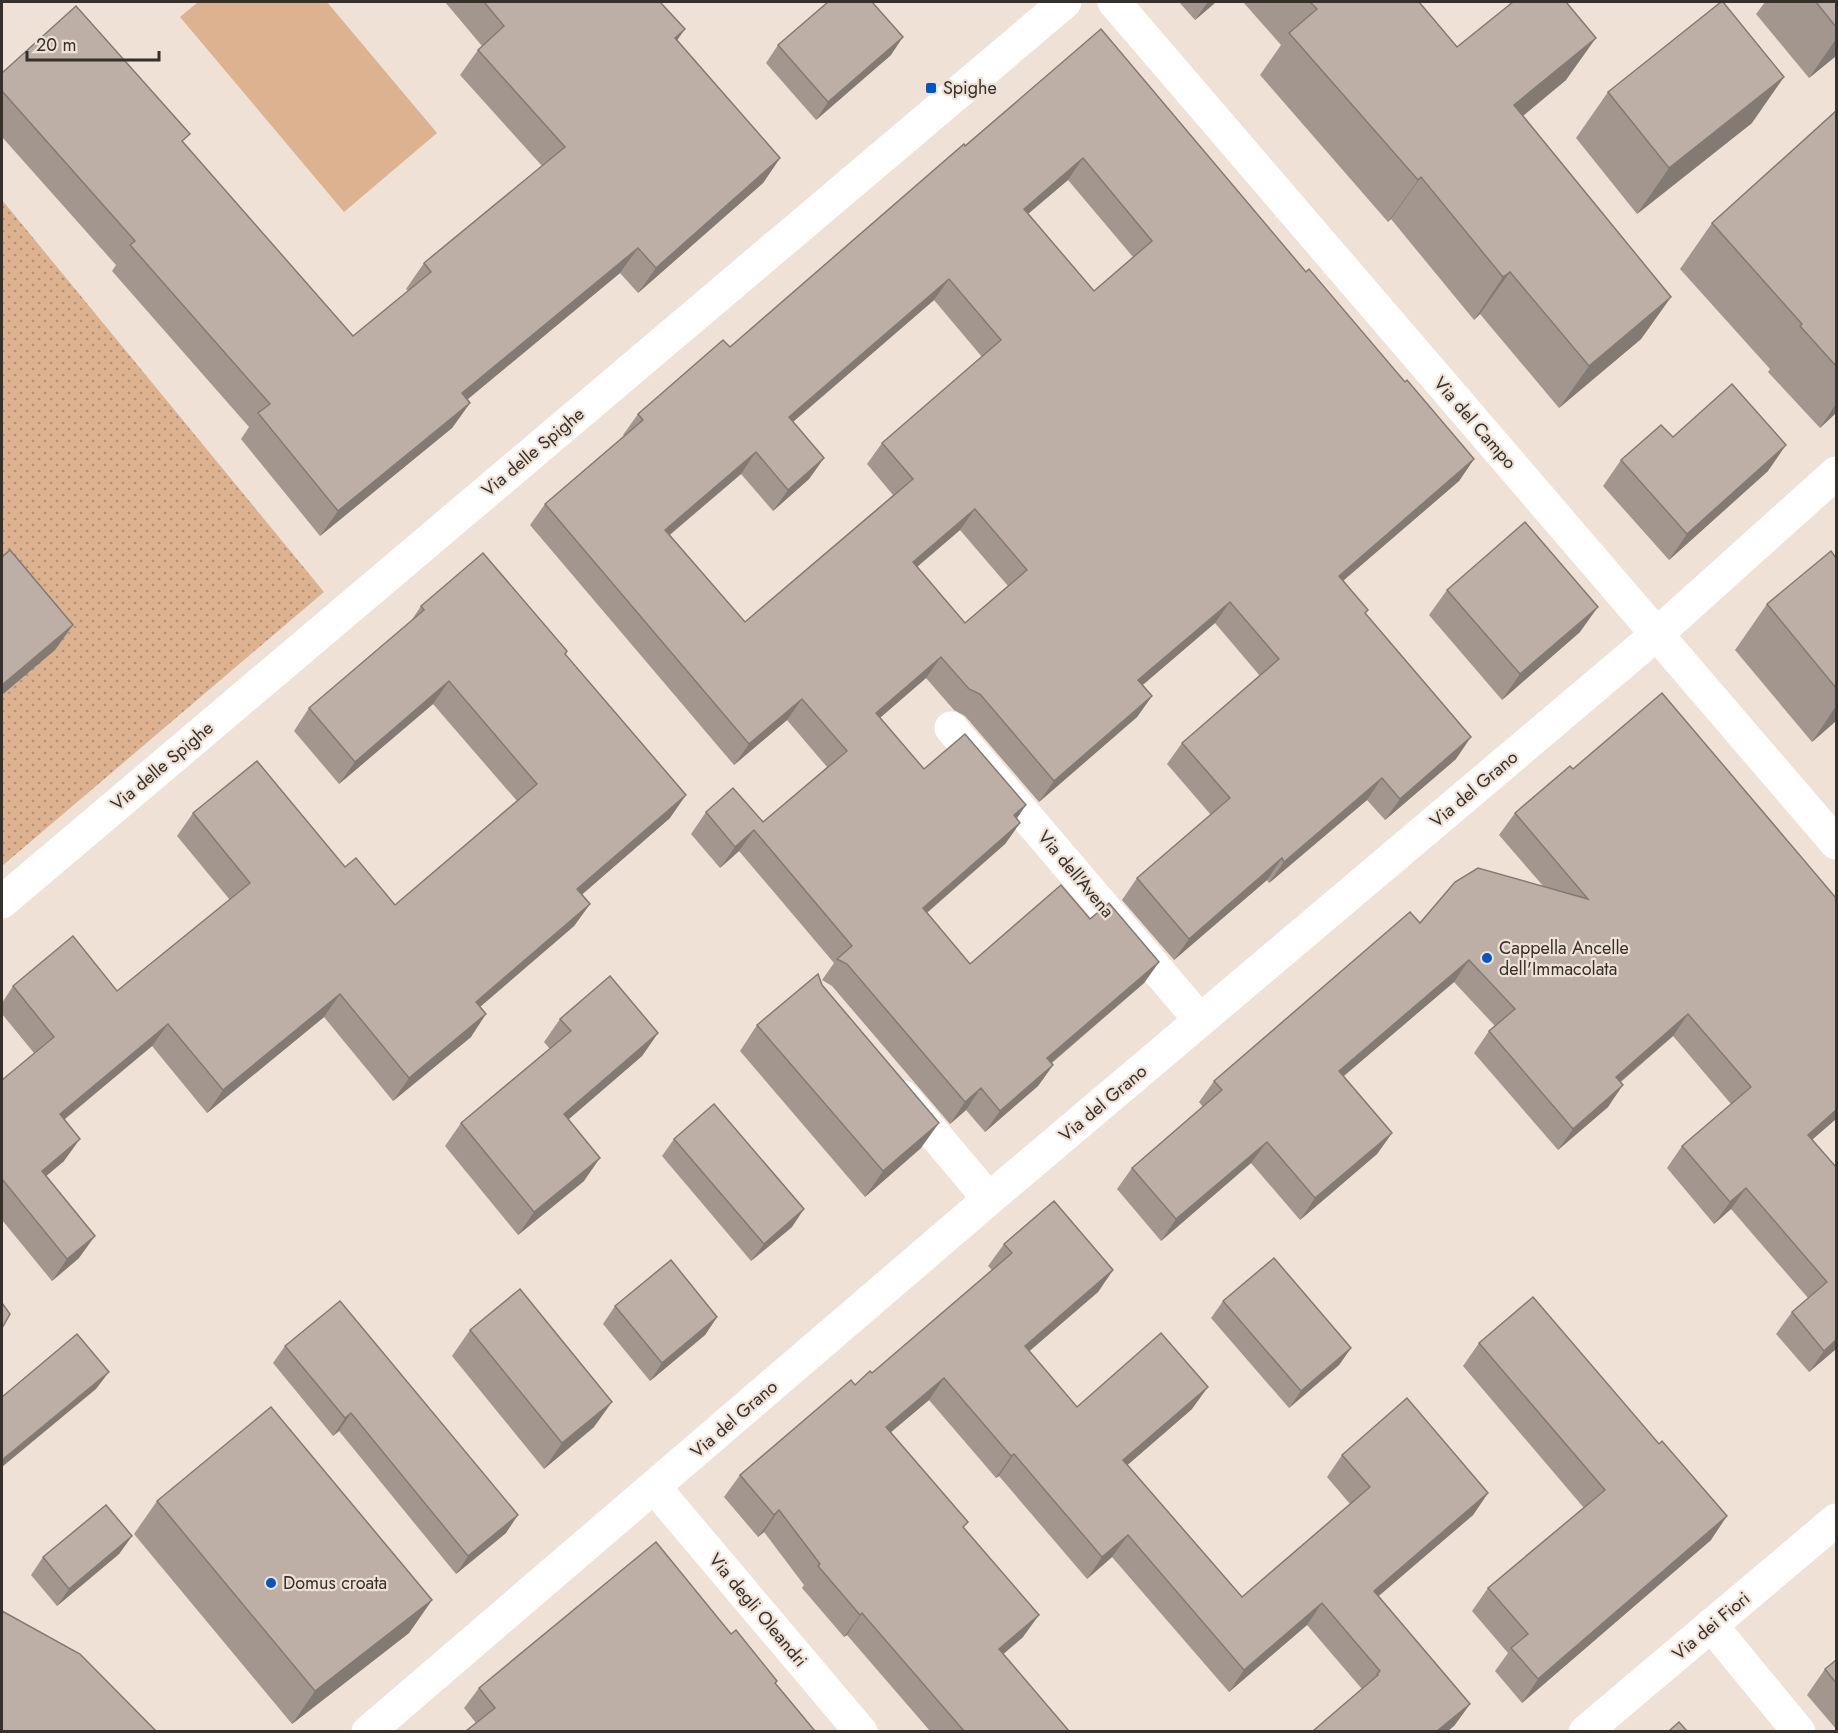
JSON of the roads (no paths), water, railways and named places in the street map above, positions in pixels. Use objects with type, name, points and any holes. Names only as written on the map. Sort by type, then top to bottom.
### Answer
[{"type":"street","name":"Via delle Spighe","points":[[2,902],[1065,2]]},
{"type":"street","name":"Via del Campo","points":[[1114,2],[1836,843]]},
{"type":"street","name":"Via del Grano","points":[[368,1731],[989,1199],[1656,634],[1836,473]]},
{"type":"street","name":"Via dell'Avena","points":[[951,728],[1200,1020]]},
{"type":"street","points":[[880,1071],[989,1199]]},
{"type":"street","name":"Via degli Oleandri","points":[[654,1488],[861,1731]]},
{"type":"street","name":"Via dei Fiori","points":[[1585,1731],[1836,1520]]},
{"type":"street","points":[[1711,1626],[1799,1731]]},
{"type":"place","name":"Spighe","points":[[931,88]]},
{"type":"place","name":"Cappella Ancelle dell'Immacolata","points":[[1487,958]]},
{"type":"place","name":"Domus croata","points":[[271,1583]]}]
